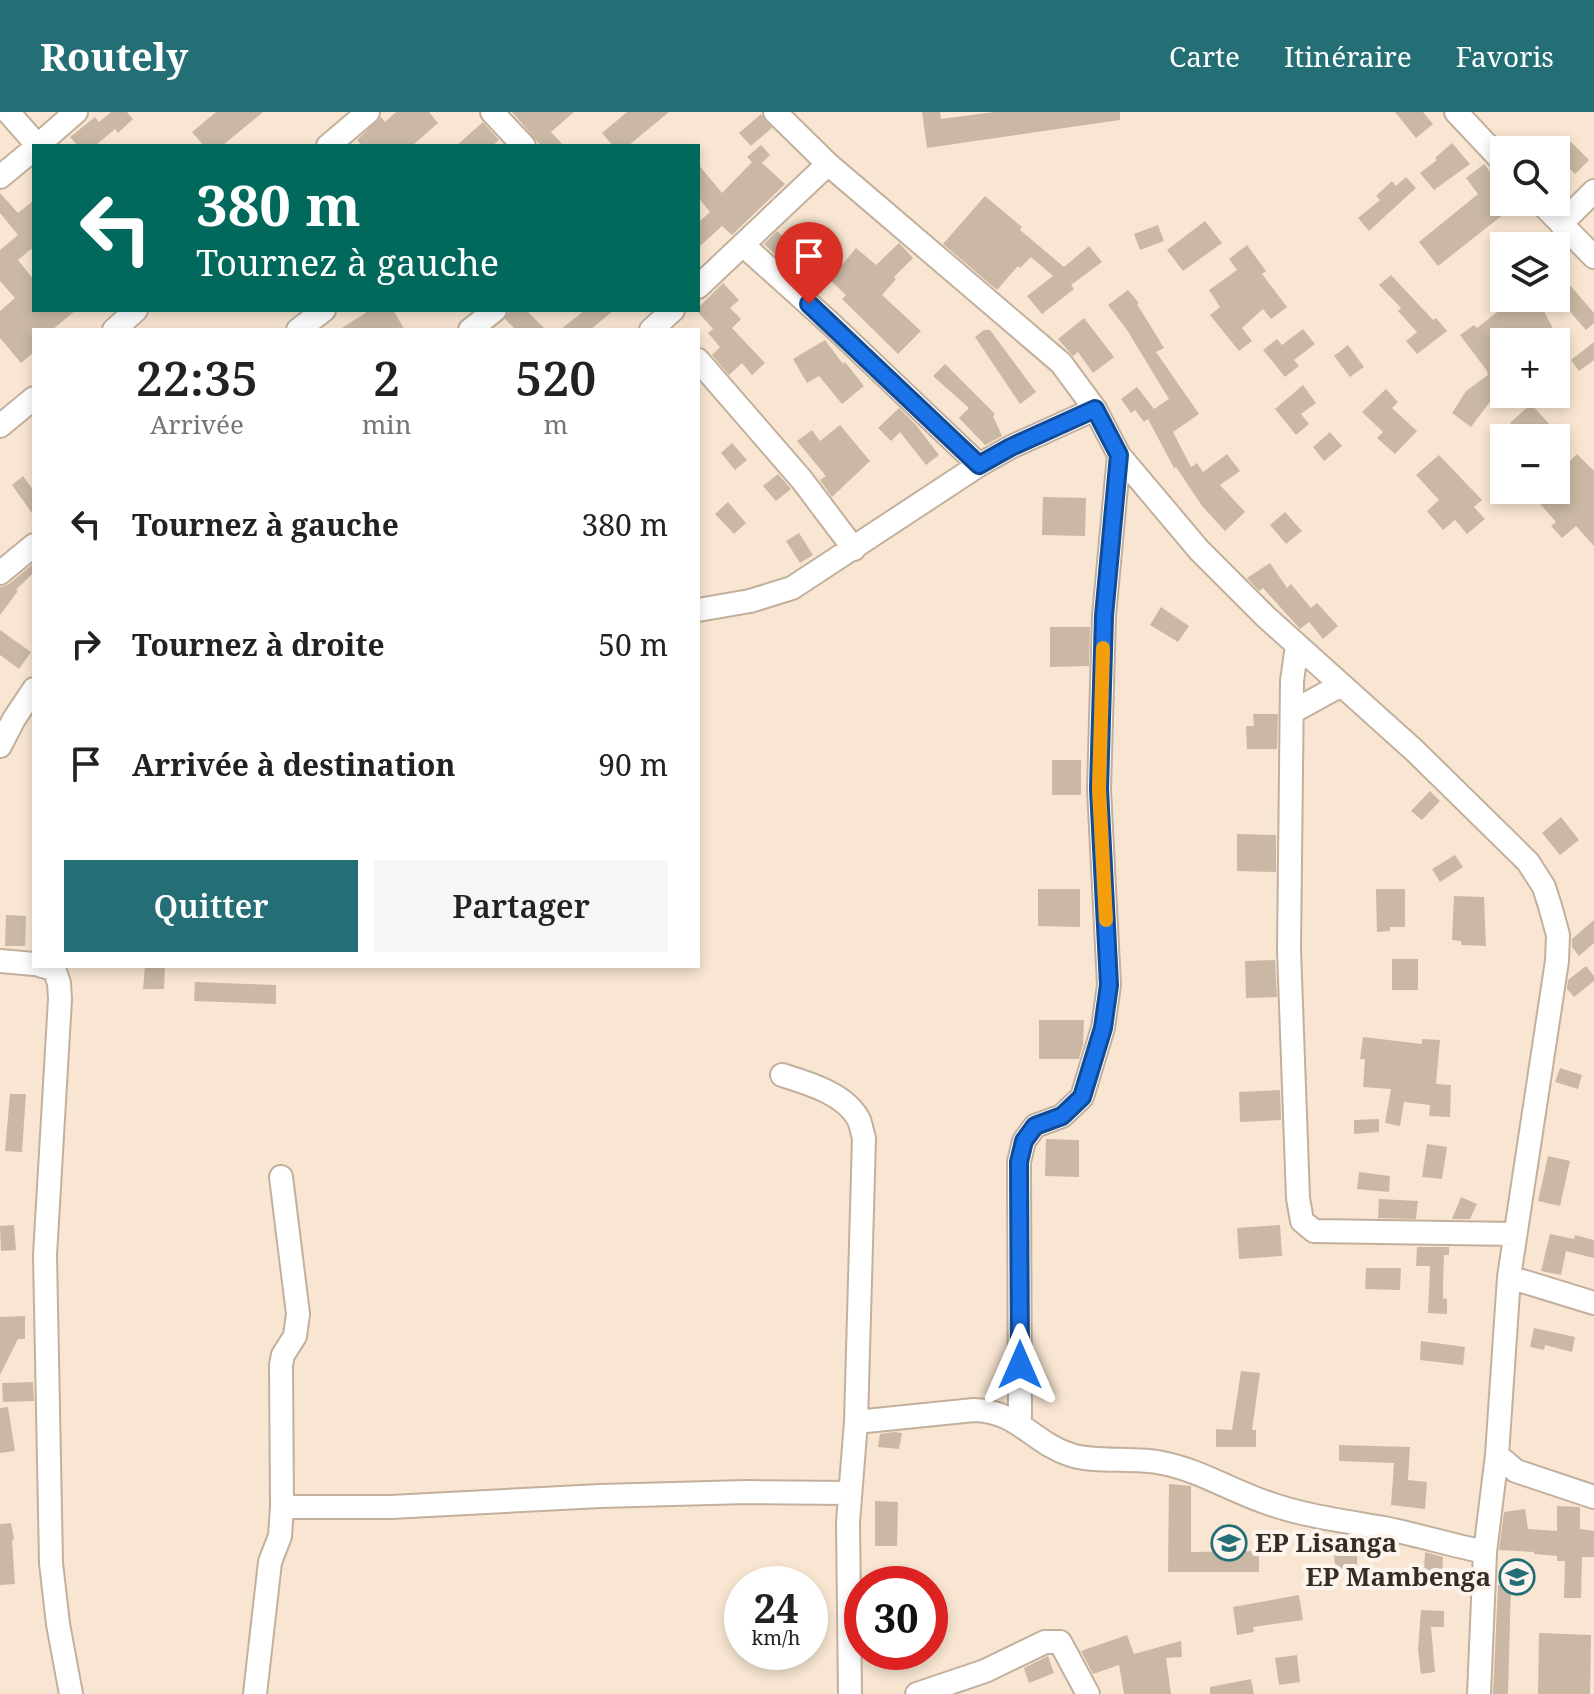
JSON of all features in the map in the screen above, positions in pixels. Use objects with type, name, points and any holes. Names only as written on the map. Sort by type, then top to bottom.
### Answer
[{"type":"street","points":[[8,112],[35,144]]},
{"type":"street","points":[[40,144],[76,112]]},
{"type":"street","points":[[330,144],[368,112]]},
{"type":"street","points":[[492,112],[514,142]]},
{"type":"street","points":[[775,112],[828,164],[1061,363],[1095,409],[1119,455],[1199,550],[1297,645],[1415,751],[1528,862],[1544,887],[1558,935],[1557,961],[1509,1277],[1502,1466],[1485,1552],[1479,1694]]},
{"type":"street","points":[[1456,112],[1490,148]]},
{"type":"street","points":[[0,177],[32,151]]},
{"type":"street","points":[[700,285],[828,164]]},
{"type":"street","points":[[1561,224],[1594,191]]},
{"type":"street","points":[[1553,216],[1594,257]]},
{"type":"street","points":[[743,245],[979,465]]},
{"type":"street","points":[[116,328],[134,312]]},
{"type":"street","points":[[301,328],[321,312]]},
{"type":"street","points":[[472,328],[492,312]]},
{"type":"street","points":[[700,362],[802,480],[854,549]]},
{"type":"street","points":[[0,426],[32,400]]},
{"type":"street","points":[[700,610],[750,601],[792,588],[979,465],[1095,409]]},
{"type":"street","points":[[1020,1424],[1019,1162],[1024,1141],[1035,1126],[1062,1116],[1082,1097],[1103,1028],[1109,985],[1099,789],[1104,616],[1119,455]]},
{"type":"street","points":[[0,573],[32,547]]},
{"type":"street","points":[[1297,645],[1292,681],[1289,950],[1298,1198],[1302,1221],[1314,1231],[1515,1234]]},
{"type":"street","points":[[1292,712],[1341,685]]},
{"type":"street","points":[[0,746],[32,692]]},
{"type":"street","points":[[0,961],[32,964]]},
{"type":"street","points":[[50,968],[54,969],[59,983],[60,999],[45,1255],[51,1563],[71,1694]]},
{"type":"street","points":[[782,1075],[813,1084],[844,1103],[858,1118],[864,1138],[856,1422],[848,1522],[850,1694]]},
{"type":"street","points":[[255,1694],[270,1562],[280,1536],[281,1365],[283,1355],[295,1336],[298,1314],[281,1177]]},
{"type":"street","points":[[1509,1277],[1594,1303]]},
{"type":"street","points":[[856,1422],[974,1410],[993,1411],[1020,1424],[1048,1447],[1076,1457],[1161,1462],[1196,1472],[1266,1502],[1350,1524],[1380,1527],[1485,1552]]},
{"type":"street","points":[[1502,1466],[1594,1497]]},
{"type":"street","points":[[282,1507],[391,1507],[718,1493],[850,1493]]},
{"type":"street","points":[[917,1694],[985,1671],[1045,1642],[1060,1642],[1088,1694]]},
{"type":"building","points":[[111,112],[127,112],[133,119],[118,133],[115,129],[97,144],[76,144],[70,137],[95,117],[99,122]]},
{"type":"building","points":[[216,112],[263,112],[224,144],[202,144],[192,132]]},
{"type":"building","points":[[396,112],[429,112],[438,123],[414,144],[360,144],[357,140],[381,117],[385,122]]},
{"type":"building","points":[[512,112],[574,112],[551,132],[562,144],[539,144]]},
{"type":"building","points":[[627,112],[669,112],[630,144],[611,144],[602,133]]},
{"type":"building","points":[[922,112],[940,112],[941,119],[994,112],[1120,112],[1120,120],[927,148]]},
{"type":"building","points":[[1395,112],[1423,112],[1433,124],[1416,138]]},
{"type":"building","points":[[761,114],[772,128],[751,146],[739,133]]},
{"type":"building","points":[[483,122],[499,140],[494,144],[458,144]]},
{"type":"building","points":[[1452,143],[1470,164],[1434,190],[1420,173]]},
{"type":"building","points":[[1570,143],[1589,160],[1575,174],[1570,169]]},
{"type":"building","points":[[761,145],[770,155],[762,163],[785,184],[732,235],[722,226],[700,246],[700,221],[710,212],[700,200],[700,166],[722,193],[752,162],[747,157]]},
{"type":"building","points":[[1484,164],[1490,172],[1490,216],[1501,216],[1438,266],[1419,242],[1478,194],[1466,178]]},
{"type":"building","points":[[1406,177],[1416,188],[1369,231],[1358,218],[1380,200],[1376,196],[1392,181],[1396,186]]},
{"type":"building","points":[[0,193],[18,213],[32,202],[32,250],[18,260],[32,278],[32,312],[74,312],[54,328],[32,328],[32,354],[21,363],[0,338],[0,311],[15,298],[0,281],[0,250],[18,235],[0,213]]},
{"type":"building","points":[[985,196],[1064,267],[1089,246],[1102,262],[1071,285],[1074,289],[1042,314],[1027,296],[1053,276],[1031,257],[1020,268],[1018,266],[997,290],[943,244]]},
{"type":"building","points":[[1205,221],[1222,243],[1183,271],[1167,250]]},
{"type":"building","points":[[1158,225],[1164,241],[1140,250],[1134,234]]},
{"type":"building","points":[[777,231],[795,247],[782,261],[764,244]]},
{"type":"building","points":[[899,243],[913,258],[882,295],[921,331],[898,354],[842,299],[846,295],[815,266],[827,252],[842,265],[856,248],[876,265]]},
{"type":"building","points":[[1247,245],[1266,271],[1262,274],[1287,307],[1271,319],[1263,309],[1242,328],[1252,341],[1239,351],[1210,315],[1220,307],[1209,290],[1237,270],[1229,259]]},
{"type":"building","points":[[1391,275],[1447,331],[1417,354],[1406,341],[1417,332],[1398,311],[1401,308],[1379,285]]},
{"type":"building","points":[[723,283],[739,300],[730,308],[741,319],[732,328],[765,363],[752,375],[742,363],[729,375],[712,355],[720,347],[708,333],[713,329],[698,312]]},
{"type":"building","points":[[1570,285],[1594,313],[1594,323],[1586,330],[1570,312]]},
{"type":"building","points":[[1128,290],[1139,303],[1164,348],[1156,352],[1199,414],[1173,432],[1191,467],[1197,463],[1203,472],[1227,454],[1240,471],[1220,485],[1245,512],[1225,531],[1174,468],[1148,419],[1144,422],[1135,410],[1131,413],[1121,399],[1137,387],[1154,409],[1169,399],[1108,305]]},
{"type":"building","points":[[367,312],[394,312],[404,328],[342,328]]},
{"type":"building","points":[[509,312],[528,312],[544,328],[514,328],[505,319]]},
{"type":"building","points":[[582,312],[612,312],[592,328],[562,328]]},
{"type":"building","points":[[1497,312],[1544,312],[1553,328],[1490,328],[1490,402],[1471,427],[1452,413],[1466,391],[1488,375],[1460,335],[1474,325],[1477,328]]},
{"type":"building","points":[[1084,318],[1114,357],[1093,373],[1078,352],[1073,356],[1058,339]]},
{"type":"building","points":[[1303,329],[1315,344],[1294,360],[1299,366],[1285,377],[1263,350],[1277,339],[1282,345]]},
{"type":"building","points":[[984,330],[990,330],[1036,392],[1020,404],[975,337]]},
{"type":"building","points":[[825,340],[864,386],[842,404],[819,376],[807,383],[793,359]]},
{"type":"building","points":[[1594,342],[1594,360],[1579,371],[1571,360]]},
{"type":"building","points":[[1348,345],[1364,367],[1350,377],[1334,356]]},
{"type":"building","points":[[945,364],[995,414],[993,416],[1002,436],[985,445],[959,418],[969,408],[933,376]]},
{"type":"building","points":[[1303,385],[1316,403],[1301,414],[1309,424],[1296,435],[1275,409]]},
{"type":"building","points":[[1386,389],[1398,402],[1392,408],[1417,431],[1395,454],[1377,438],[1383,432],[1362,412]]},
{"type":"building","points":[[899,408],[939,455],[926,465],[900,432],[891,441],[878,428]]},
{"type":"building","points":[[1527,408],[1535,408],[1549,424],[1511,424]]},
{"type":"building","points":[[840,425],[870,461],[832,497],[820,480],[826,476],[797,441],[812,430],[820,441]]},
{"type":"building","points":[[1330,432],[1342,446],[1324,461],[1313,447]]},
{"type":"building","points":[[732,443],[747,460],[735,470],[721,453]]},
{"type":"building","points":[[1577,454],[1594,471],[1594,546],[1576,526],[1562,538],[1551,526],[1556,522],[1540,504],[1570,504],[1570,461]]},
{"type":"building","points":[[1439,455],[1482,500],[1474,507],[1485,519],[1467,534],[1455,520],[1443,530],[1427,511],[1439,500],[1416,475]]},
{"type":"building","points":[[778,474],[791,489],[776,501],[763,486]]},
{"type":"building","points":[[23,476],[32,488],[32,513],[12,485]]},
{"type":"building","points":[[1043,497],[1086,498],[1085,536],[1042,535]]},
{"type":"building","points":[[728,502],[746,523],[734,534],[715,514]]},
{"type":"building","points":[[1285,512],[1302,531],[1286,544],[1270,525]]},
{"type":"building","points":[[799,533],[813,555],[800,563],[786,541]]},
{"type":"building","points":[[1270,563],[1287,588],[1291,584],[1311,608],[1317,603],[1338,626],[1323,639],[1309,622],[1300,629],[1263,588],[1259,591],[1247,578]]},
{"type":"building","points":[[32,565],[32,574],[16,590],[0,615],[0,587],[9,584]]},
{"type":"building","points":[[1161,607],[1189,626],[1178,642],[1150,625]]},
{"type":"building","points":[[1050,627],[1090,627],[1089,666],[1050,667]]},
{"type":"building","points":[[0,630],[31,652],[19,669],[0,655]]},
{"type":"building","points":[[1253,714],[1278,714],[1277,749],[1247,749],[1246,726],[1254,726]]},
{"type":"building","points":[[1052,760],[1081,760],[1081,795],[1052,795]]},
{"type":"building","points":[[1430,791],[1440,801],[1422,820],[1411,811]]},
{"type":"building","points":[[1561,817],[1579,840],[1560,855],[1542,833]]},
{"type":"building","points":[[1237,834],[1276,835],[1276,872],[1237,871]]},
{"type":"building","points":[[1455,855],[1463,867],[1440,882],[1432,869]]},
{"type":"building","points":[[1038,889],[1080,889],[1080,927],[1038,926]]},
{"type":"building","points":[[1376,889],[1405,889],[1405,927],[1390,927],[1390,931],[1377,932]]},
{"type":"building","points":[[1454,896],[1484,897],[1486,946],[1461,945],[1461,941],[1452,940]]},
{"type":"building","points":[[6,915],[26,916],[25,946],[5,946]]},
{"type":"building","points":[[1594,920],[1594,943],[1579,956],[1572,947],[1572,939]]},
{"type":"building","points":[[1392,959],[1418,959],[1418,990],[1392,990]]},
{"type":"building","points":[[1275,960],[1277,997],[1246,998],[1245,961]]},
{"type":"building","points":[[1586,966],[1594,981],[1574,997],[1567,989],[1568,980]]},
{"type":"building","points":[[145,968],[165,968],[164,989],[143,989]]},
{"type":"building","points":[[195,982],[276,985],[276,1004],[194,1001]]},
{"type":"building","points":[[1039,1020],[1084,1020],[1079,1059],[1039,1059]]},
{"type":"building","points":[[1363,1037],[1422,1044],[1422,1039],[1440,1040],[1436,1084],[1451,1085],[1450,1117],[1429,1116],[1430,1105],[1404,1102],[1400,1126],[1385,1123],[1391,1089],[1363,1087],[1365,1059],[1360,1059]]},
{"type":"building","points":[[1560,1068],[1582,1075],[1578,1089],[1555,1082]]},
{"type":"building","points":[[1280,1090],[1281,1120],[1240,1122],[1239,1092]]},
{"type":"building","points":[[10,1094],[26,1094],[22,1152],[5,1151]]},
{"type":"building","points":[[1379,1119],[1379,1132],[1354,1134],[1354,1120]]},
{"type":"building","points":[[1046,1139],[1079,1140],[1079,1177],[1045,1176]]},
{"type":"building","points":[[1427,1144],[1447,1147],[1442,1179],[1422,1177]]},
{"type":"building","points":[[1548,1156],[1570,1161],[1560,1206],[1538,1201]]},
{"type":"building","points":[[1359,1172],[1390,1176],[1389,1192],[1357,1189]]},
{"type":"building","points":[[1461,1197],[1477,1204],[1470,1219],[1452,1219]]},
{"type":"building","points":[[1379,1199],[1418,1201],[1416,1219],[1378,1218]]},
{"type":"building","points":[[14,1225],[16,1250],[1,1251],[0,1226]]},
{"type":"building","points":[[1280,1225],[1282,1256],[1239,1259],[1237,1228]]},
{"type":"building","points":[[1550,1234],[1594,1240],[1594,1258],[1566,1251],[1561,1275],[1541,1271]]},
{"type":"building","points":[[1417,1247],[1449,1247],[1449,1255],[1444,1255],[1443,1286],[1447,1314],[1428,1313],[1430,1266],[1416,1266]]},
{"type":"building","points":[[1366,1268],[1401,1268],[1400,1290],[1365,1289]]},
{"type":"building","points":[[25,1316],[25,1339],[18,1339],[0,1375],[0,1317]]},
{"type":"building","points":[[1534,1328],[1575,1337],[1572,1352],[1545,1345],[1544,1350],[1530,1347]]},
{"type":"building","points":[[1421,1341],[1465,1347],[1463,1365],[1420,1360]]},
{"type":"building","points":[[1241,1371],[1260,1373],[1252,1430],[1256,1430],[1256,1447],[1216,1447],[1216,1429],[1232,1430]]},
{"type":"building","points":[[33,1382],[34,1401],[3,1402],[2,1383]]},
{"type":"building","points":[[8,1407],[15,1451],[0,1453],[0,1408]]},
{"type":"building","points":[[902,1433],[899,1449],[878,1447],[880,1434]]},
{"type":"building","points":[[1339,1445],[1410,1447],[1408,1480],[1427,1482],[1425,1509],[1391,1505],[1394,1463],[1339,1461]]},
{"type":"building","points":[[1169,1484],[1191,1486],[1191,1552],[1259,1551],[1259,1572],[1168,1572]]},
{"type":"building","points":[[875,1501],[898,1502],[897,1546],[875,1546]]},
{"type":"building","points":[[1557,1506],[1580,1507],[1580,1529],[1594,1531],[1594,1557],[1582,1557],[1581,1598],[1564,1598],[1565,1561],[1557,1561],[1557,1556],[1499,1550],[1504,1512],[1525,1509],[1528,1529],[1557,1531]]},
{"type":"building","points":[[11,1523],[15,1584],[0,1585],[0,1524]]},
{"type":"building","points":[[1357,1547],[1357,1569],[1335,1569],[1334,1548]]},
{"type":"building","points":[[1425,1552],[1443,1557],[1442,1574],[1424,1574]]},
{"type":"building","points":[[1498,1585],[1511,1585],[1508,1694],[1493,1694]]},
{"type":"building","points":[[1299,1595],[1303,1620],[1253,1627],[1254,1632],[1237,1635],[1233,1607]]},
{"type":"building","points":[[1421,1610],[1444,1611],[1444,1627],[1431,1627],[1435,1672],[1421,1674],[1418,1650]]},
{"type":"building","points":[[1539,1633],[1591,1635],[1590,1694],[1538,1694]]},
{"type":"building","points":[[1127,1635],[1134,1654],[1181,1641],[1182,1657],[1166,1658],[1171,1694],[1124,1694],[1119,1665],[1093,1674],[1081,1651]]},
{"type":"building","points":[[1297,1655],[1300,1682],[1279,1685],[1275,1658]]},
{"type":"building","points":[[1048,1656],[1054,1673],[1029,1683],[1024,1668]]},
{"type":"building","points":[[1251,1679],[1254,1694],[1210,1694],[1210,1687]]},
{"type":"slow traffic","points":[[1103,648],[1099,789],[1106,920]]},
{"type":"place","name":"EP Lisanga","points":[[1229,1543]]},
{"type":"place","name":"EP Mambenga","points":[[1517,1577]]},
{"type":"route","points":[[809,304],[979,465],[1095,409],[1119,455],[1104,616],[1099,789],[1109,985],[1103,1028],[1082,1097],[1062,1116],[1035,1126],[1024,1141],[1019,1162],[1020,1365]]}]
